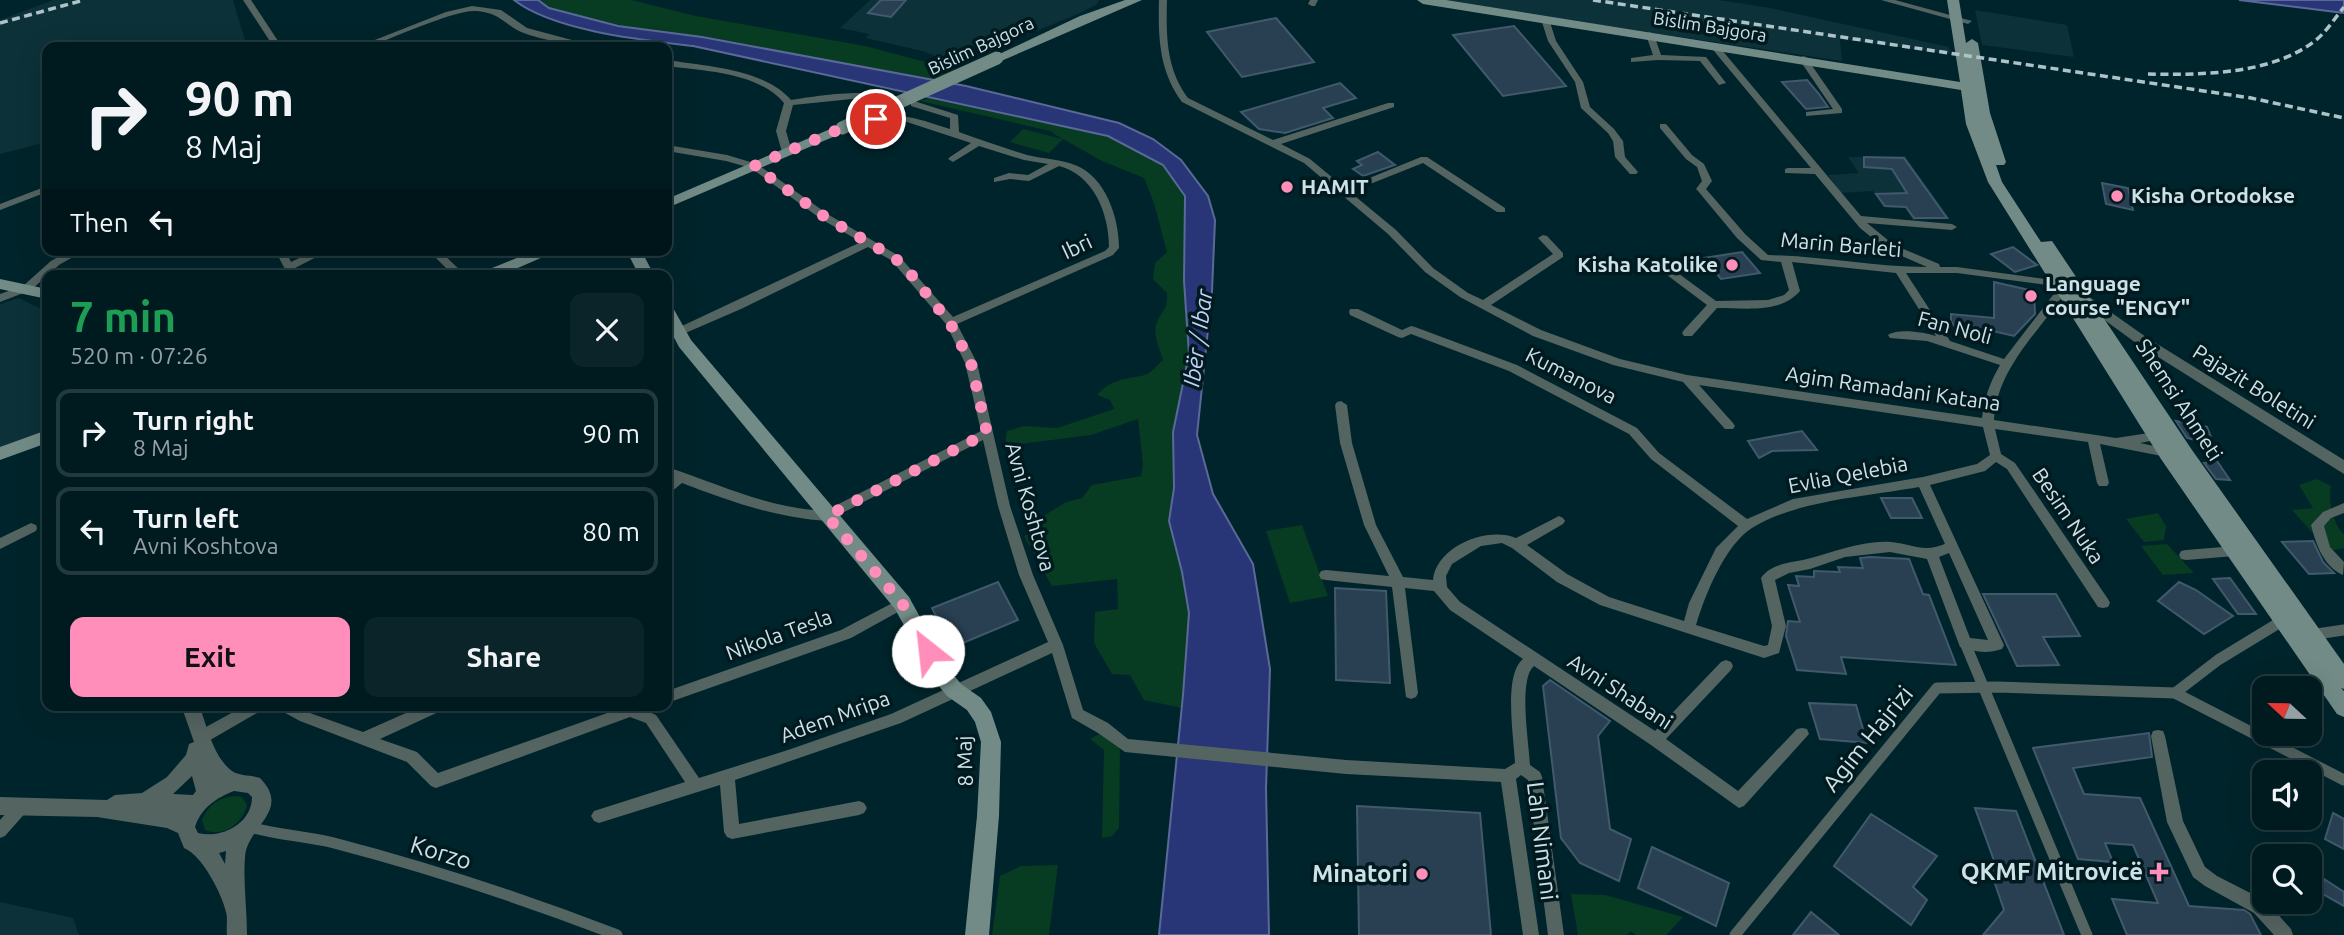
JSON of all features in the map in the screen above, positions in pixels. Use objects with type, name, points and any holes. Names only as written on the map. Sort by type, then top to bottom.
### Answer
[{"type":"main road","name":"Bislim Bajgora","points":[[672,202],[1084,19],[1136,0]]},
{"type":"main road","name":"Bislim Bajgora","points":[[1423,0],[1939,81],[1968,83]]},
{"type":"main road","name":"Shemsi Ahmeti","points":[[1964,0],[1960,13],[1967,54],[1970,111],[1977,140],[1995,182],[2050,277],[2109,348],[2176,448],[2344,680]]},
{"type":"main road","points":[[1939,81],[1970,111]]},
{"type":"main road","name":"Shemsi Ahmeti","points":[[1968,83],[2008,182],[2071,300]]},
{"type":"main road","points":[[500,270],[536,256]]},
{"type":"main road","points":[[0,284],[42,292]]},
{"type":"main road","name":"8 Maj","points":[[673,334],[685,343],[902,603],[941,674],[954,690],[974,704],[979,711],[988,729],[990,742],[988,816],[977,935]]},
{"type":"main road","name":"Shemsi Ahmeti","points":[[2109,348],[2155,435],[2176,448],[2235,551],[2344,708]]},
{"type":"main road","points":[[0,454],[42,438]]},
{"type":"street","points":[[247,0],[274,42]]},
{"type":"street","name":"Agim Ramadani Katana","points":[[1163,0],[1164,46],[1178,92],[1195,106],[1307,161],[1392,232],[1429,270],[1483,305],[1537,333],[1617,362],[1687,379],[1988,421],[2093,439],[2176,448]]},
{"type":"street","points":[[1885,0],[1960,13]]},
{"type":"street","points":[[1899,0],[1960,13]]},
{"type":"street","points":[[374,42],[472,8],[498,12],[524,30],[573,42]]},
{"type":"street","points":[[1545,19],[1552,41],[1579,82],[1586,108],[1611,131],[1618,141],[1620,157],[1633,172]]},
{"type":"street","points":[[1650,35],[1658,57]]},
{"type":"street","points":[[1713,45],[1857,219],[1890,247],[1926,264],[1957,270]]},
{"type":"street","points":[[1634,60],[1658,57],[1703,58],[1722,83]]},
{"type":"street","points":[[1803,59],[1839,111],[1809,114]]},
{"type":"street","points":[[672,64],[757,81],[783,93],[789,103],[781,131],[787,152]]},
{"type":"street","points":[[789,103],[823,97],[869,95],[890,99]]},
{"type":"street","points":[[914,104],[955,117],[954,133]]},
{"type":"street","points":[[1272,144],[1391,105]]},
{"type":"street","name":"Ibri","points":[[842,128],[896,117],[1079,170],[1099,193],[1112,224],[1114,248],[1103,257],[950,323]]},
{"type":"street","name":"Marin Barleti","points":[[1663,126],[1689,157],[1701,166],[1707,181],[1701,189],[1741,236],[1765,258],[1802,259],[1899,270],[1957,270],[2050,277]]},
{"type":"street","points":[[953,159],[978,142]]},
{"type":"street","points":[[672,149],[727,158],[754,166]]},
{"type":"street","points":[[1345,191],[1424,159],[1501,210]]},
{"type":"street","points":[[997,180],[1009,176],[1029,178],[1056,164]]},
{"type":"street","name":"Avni Koshtova","points":[[754,166],[825,217],[895,258],[950,323],[971,363],[1015,541],[1056,645],[1077,714],[1103,728],[1125,746],[1307,764],[1508,776]]},
{"type":"street","points":[[1787,171],[1817,171]]},
{"type":"street","points":[[0,207],[42,191]]},
{"type":"street","points":[[1857,219],[1952,227]]},
{"type":"street","points":[[1483,305],[1559,255],[1543,238]]},
{"type":"street","points":[[673,334],[870,242]]},
{"type":"street","points":[[47,270],[68,256]]},
{"type":"street","points":[[293,270],[315,256]]},
{"type":"street","points":[[439,256],[455,270]]},
{"type":"street","points":[[1667,270],[1714,304],[1772,303],[1784,300],[1795,291],[1786,260]]},
{"type":"street","points":[[1899,270],[1945,341]]},
{"type":"street","points":[[0,298],[27,288],[42,275]]},
{"type":"street","name":"Pajazit Boletini","points":[[2071,300],[2344,468]]},
{"type":"street","name":"Fan Noli","points":[[1988,421],[1989,408],[2005,363],[2071,300]]},
{"type":"street","points":[[1688,333],[1714,304]]},
{"type":"street","name":"Kumanova","points":[[1354,312],[1402,334],[1411,330],[1513,368],[1610,418],[1633,431],[1655,456],[1746,524]]},
{"type":"street","name":"Fan Noli","points":[[1894,335],[1911,334],[1945,341],[2005,363]]},
{"type":"street","points":[[2109,348],[2141,341]]},
{"type":"street","points":[[1687,379],[1729,426]]},
{"type":"street","points":[[1341,405],[1346,443],[1370,525],[1398,581],[1411,693]]},
{"type":"street","points":[[1988,421],[1996,456]]},
{"type":"street","points":[[673,475],[798,516],[827,516],[987,433]]},
{"type":"street","name":"Agim Ramadani Katana","points":[[2116,442],[2155,435]]},
{"type":"street","points":[[2093,439],[2103,484]]},
{"type":"street","name":"Evlia Qelebia","points":[[1689,626],[1696,603],[1721,552],[1746,524],[1793,504],[1923,482],[1981,468],[1996,456]]},
{"type":"street","name":"Besim Nuka","points":[[1996,456],[2011,466],[2103,603]]},
{"type":"street","points":[[1923,482],[1997,645],[1982,647],[1965,643]]},
{"type":"street","points":[[2343,570],[2323,549],[2317,525],[2327,515],[2344,508]]},
{"type":"street","points":[[1517,544],[1559,521]]},
{"type":"street","points":[[0,544],[32,528]]},
{"type":"street","points":[[1326,575],[1440,586],[1439,576],[1447,560],[1465,546],[1496,537],[1517,544],[1562,578],[1605,601],[1765,652],[1774,649],[1779,626],[1768,578],[1786,568],[1810,564],[1845,552],[1889,547],[1932,555],[1951,547]]},
{"type":"street","points":[[2186,555],[2235,551]]},
{"type":"street","points":[[1932,555],[1965,643],[2087,935]]},
{"type":"street","name":"Avni Shabani","points":[[1440,586],[1455,606],[1656,740],[1740,801],[1802,734]]},
{"type":"street","name":"Nikola Tesla","points":[[672,695],[846,634],[902,603]]},
{"type":"street","points":[[2282,621],[2218,660],[2175,694],[2344,779]]},
{"type":"street","points":[[2310,635],[2344,630]]},
{"type":"street","name":"Adem Mripa","points":[[599,816],[896,719],[1056,645]]},
{"type":"street","points":[[1523,768],[1517,685],[1523,667],[1533,659]]},
{"type":"street","points":[[1656,740],[1726,666]]},
{"type":"street","name":"Agim Hajrizi","points":[[1735,935],[1937,688],[1985,687],[2175,694]]},
{"type":"street","points":[[192,711],[200,738],[219,772],[227,780],[254,784],[263,797],[262,807],[246,830],[235,854],[237,935]]},
{"type":"street","points":[[236,911],[214,862],[186,835],[185,827],[202,799],[195,758],[200,738],[248,711]]},
{"type":"street","points":[[293,711],[305,718],[412,757],[436,781],[630,712],[640,713],[651,719],[695,784]]},
{"type":"street","points":[[366,738],[427,711]]},
{"type":"street","points":[[2158,736],[2175,821],[2199,872],[2260,907],[2285,935]]},
{"type":"street","points":[[144,802],[174,783],[195,758]]},
{"type":"street","name":"Lah Nimani","points":[[1531,935],[1508,776],[1516,769],[1523,768],[1535,777],[1556,935]]},
{"type":"street","points":[[727,776],[732,832],[859,808]]},
{"type":"street","points":[[95,808],[202,799],[234,782]]},
{"type":"street","points":[[0,806],[95,808],[166,817],[185,827]]},
{"type":"street","points":[[0,831],[22,806]]},
{"type":"street","points":[[198,845],[220,845],[246,830]]},
{"type":"street","name":"Korzo","points":[[246,830],[313,838],[374,855],[543,906],[617,935]]},
{"type":"shaded area","points":[[53,0],[233,0],[246,42],[42,42],[42,143],[0,154],[0,20]]},
{"type":"shaded area","points":[[870,0],[1099,0],[1096,5],[1078,14],[953,65],[926,52],[866,38],[869,34],[840,28]]},
{"type":"shaded area","points":[[1434,0],[1719,0],[1770,8],[1949,47],[1950,54],[1840,39],[1842,61]]},
{"type":"shaded area","points":[[1975,10],[2067,25],[2074,57],[1982,45]]},
{"type":"shaded area","points":[[1905,156],[1950,219],[1913,220],[1905,208],[1883,207],[1873,191],[1841,193],[1828,175],[1859,173],[1848,157]]},
{"type":"shaded area","points":[[19,298],[42,310],[42,432],[0,448],[0,304]]},
{"type":"shaded area","points":[[0,902],[73,918],[79,935],[0,935]]},
{"type":"green space","points":[[538,0],[631,0],[696,16],[865,46],[956,70],[931,81],[704,37],[618,26],[573,16]]},
{"type":"green space","points":[[928,98],[1108,136],[1163,164],[1185,196],[1184,281],[1189,355],[1173,432],[1174,488],[1169,521],[1189,613],[1182,708],[1144,700],[1130,675],[1112,674],[1094,643],[1095,612],[1118,609],[1117,579],[1052,586],[1024,536],[1039,530],[1042,517],[1066,502],[1082,498],[1092,485],[1141,476],[1143,464],[1138,419],[1091,435],[1005,444],[1007,431],[1024,426],[1057,428],[1114,409],[1110,400],[1097,395],[1119,380],[1147,374],[1163,360],[1155,329],[1165,307],[1167,293],[1153,279],[1155,263],[1167,252],[1154,203],[1144,178],[1102,161],[1063,139],[1049,153],[1010,142],[1023,129],[1062,139],[1050,131],[920,101]]},
{"type":"green space","points":[[2317,479],[2331,486],[2332,512],[2344,534],[2344,548],[2329,551],[2292,510],[2313,508],[2299,485]]},
{"type":"green space","points":[[2158,513],[2166,526],[2164,540],[2144,542],[2126,519]]},
{"type":"green space","points":[[1302,525],[1328,596],[1290,603],[1266,531]]},
{"type":"green space","points":[[2167,544],[2194,573],[2163,575],[2141,546]]},
{"type":"green space","points":[[1101,733],[1113,737],[1120,750],[1119,828],[1112,836],[1102,838],[1104,750],[1090,739]]},
{"type":"green space","points":[[242,797],[247,805],[237,823],[219,832],[205,830],[202,820],[211,806],[225,798]]},
{"type":"green space","points":[[1058,865],[1049,935],[992,935],[1000,876],[1021,866]]},
{"type":"green space","points":[[1571,894],[1605,895],[1683,917],[1666,935],[1636,935],[1631,931],[1627,935],[1578,935]]},
{"type":"water","name":"Ibër / Ibar","points":[[514,0],[538,0],[549,8],[618,26],[702,37],[966,86],[1119,123],[1153,139],[1181,160],[1208,196],[1215,220],[1212,291],[1197,435],[1213,494],[1253,564],[1270,669],[1266,788],[1269,935],[1159,935],[1189,613],[1169,521],[1174,488],[1173,432],[1189,354],[1184,281],[1185,196],[1163,165],[1108,136],[693,46],[575,27],[531,11]]},
{"type":"water","points":[[2239,0],[2344,0],[2344,13]]},
{"type":"building","points":[[881,0],[906,0],[891,17],[868,13]]},
{"type":"building","points":[[1276,18],[1314,62],[1242,77],[1207,32]]},
{"type":"building","points":[[1514,26],[1566,86],[1503,96],[1453,35]]},
{"type":"building","points":[[1807,80],[1828,107],[1806,109],[1782,82]]},
{"type":"building","points":[[1340,83],[1356,98],[1323,108],[1333,118],[1285,133],[1259,129],[1241,112]]},
{"type":"building","points":[[1378,152],[1395,165],[1363,176],[1353,169],[1362,165],[1357,161]]},
{"type":"building","points":[[1864,157],[1904,158],[1947,218],[1914,218],[1906,207],[1885,206],[1876,194],[1907,193],[1892,169],[1864,167]]},
{"type":"building","name":"Kisha Ortodokse","points":[[2102,183],[2128,188],[2133,210],[2106,204]]},
{"type":"building","points":[[2013,247],[2037,265],[2015,272],[1991,254]]},
{"type":"building","name":"Kisha Katolike","points":[[1742,252],[1760,273],[1721,279],[1704,258]]},
{"type":"building","points":[[1994,282],[2034,291],[2035,314],[2014,336],[1971,326],[1973,337],[1960,335],[1951,321],[1951,314],[1994,318]]},
{"type":"building","points":[[2176,421],[2207,427],[2214,445],[2187,438]]},
{"type":"building","points":[[1802,431],[1817,450],[1772,451],[1759,458],[1748,441]]},
{"type":"building","points":[[2217,461],[2230,480],[2216,479],[2204,463]]},
{"type":"building","points":[[1881,498],[1912,498],[1922,518],[1891,518]]},
{"type":"building","points":[[2313,541],[2323,562],[2334,573],[2309,574],[2282,542]]},
{"type":"building","points":[[1860,558],[1909,559],[1923,594],[1929,595],[1956,665],[1841,657],[1846,674],[1797,670],[1786,636],[1788,621],[1800,622],[1788,585],[1799,586],[1796,576],[1814,577],[1814,571],[1840,572],[1838,567],[1863,568]]},
{"type":"building","points":[[2230,578],[2256,614],[2238,614],[2213,579]]},
{"type":"building","points":[[998,582],[1018,620],[951,648],[932,608]]},
{"type":"building","points":[[2179,582],[2196,590],[2233,616],[2204,634],[2158,601]]},
{"type":"building","points":[[1335,588],[1386,591],[1390,683],[1336,680]]},
{"type":"building","points":[[1983,594],[2056,594],[2080,636],[2043,637],[2059,665],[2017,666]]},
{"type":"building","points":[[1550,680],[1610,721],[1598,736],[1610,829],[1631,839],[1619,881],[1580,863],[1561,838],[1543,686]]},
{"type":"building","points":[[1809,703],[1856,705],[1867,743],[1820,739]]},
{"type":"building","points":[[2149,733],[2152,757],[2073,768],[2084,794],[2140,798],[2189,906],[2244,910],[2250,914],[2261,935],[2127,935],[2112,899],[2158,903],[2133,845],[2105,843],[2113,862],[2078,859],[2033,748]]},
{"type":"building","name":"Minatori","points":[[1357,806],[1480,813],[1491,935],[1359,935]]},
{"type":"building","points":[[1975,808],[2016,811],[2064,935],[1983,935],[2004,910],[1990,869],[1997,869]]},
{"type":"building","points":[[2333,813],[2344,819],[2344,849],[2325,839]]},
{"type":"building","points":[[1871,814],[1937,856],[1913,887],[1927,900],[1911,925],[1834,866]]},
{"type":"building","points":[[1652,847],[1729,883],[1716,926],[1638,888]]},
{"type":"building","points":[[2324,879],[2344,892],[2344,906],[2322,894]]},
{"type":"building","points":[[1811,912],[1839,935],[1793,935]]},
{"type":"railway","points":[[0,23],[84,0]]},
{"type":"railway","points":[[1593,0],[2251,98],[2344,118]]},
{"type":"railway","points":[[2148,74],[2213,73],[2279,60],[2316,40],[2344,7]]},
{"type":"place","name":"HAMIT","points":[[1287,187]]},
{"type":"place","name":"Kisha Ortodokse","points":[[2117,196]]},
{"type":"place","name":"Kisha Katolike","points":[[1732,265]]},
{"type":"place","name":"Language course \"ENGY\"","points":[[2031,296]]},
{"type":"place","name":"QKMF Mitrovicë","points":[[2159,872]]},
{"type":"place","name":"Minatori","points":[[1422,874]]},
{"type":"route","points":[[876,119],[842,128],[754,166],[825,217],[895,258],[950,323],[971,363],[987,433],[827,516],[902,603],[928,651]]}]
